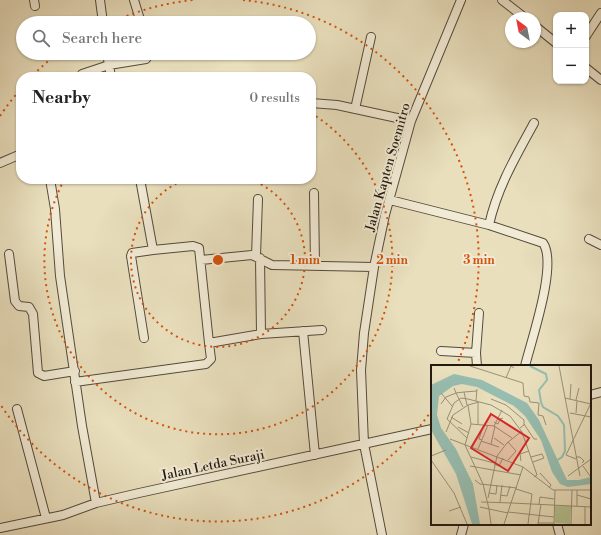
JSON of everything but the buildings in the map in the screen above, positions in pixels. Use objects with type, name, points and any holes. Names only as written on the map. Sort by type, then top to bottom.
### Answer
[{"type":"street","points":[[100,0],[102,16]]},
{"type":"street","points":[[134,0],[139,16]]},
{"type":"street","name":"Jalan Kapten Soemitro","points":[[382,535],[369,477],[364,444],[361,370],[364,333],[374,267],[411,121],[461,0]]},
{"type":"street","points":[[502,0],[517,12]]},
{"type":"street","points":[[589,31],[601,13]]},
{"type":"street","points":[[541,31],[553,41]]},
{"type":"street","points":[[355,108],[371,37]]},
{"type":"street","points":[[108,60],[110,72]]},
{"type":"street","points":[[88,72],[109,65],[140,60]]},
{"type":"street","points":[[589,70],[601,80]]},
{"type":"street","points":[[316,104],[355,108],[411,121]]},
{"type":"street","points":[[489,225],[500,190],[534,124]]},
{"type":"street","points":[[0,163],[16,156]]},
{"type":"street","points":[[51,184],[55,209],[60,276],[75,371],[75,382],[96,504]]},
{"type":"street","points":[[141,184],[153,250]]},
{"type":"street","points":[[314,193],[315,265]]},
{"type":"street","points":[[258,199],[258,257],[262,334]]},
{"type":"street","points":[[390,200],[489,225],[539,241],[545,246],[547,270],[536,327],[525,365]]},
{"type":"street","points":[[589,239],[601,245]]},
{"type":"street","points":[[75,382],[206,364],[210,359],[209,343],[201,260],[198,247],[132,253],[131,256],[144,338]]},
{"type":"street","points":[[9,254],[15,301],[19,306],[29,307],[33,314],[38,373],[44,376],[75,371]]},
{"type":"street","points":[[201,260],[252,255],[272,265],[374,267]]},
{"type":"street","points":[[476,365],[479,312]]},
{"type":"street","points":[[209,343],[262,334],[322,330]]},
{"type":"street","points":[[303,331],[315,455]]},
{"type":"street","points":[[441,351],[476,353]]},
{"type":"street","points":[[591,395],[601,392]]},
{"type":"street","points":[[17,410],[46,518]]},
{"type":"street","name":"Jalan Letda Suraji","points":[[0,528],[46,518],[96,504],[431,429]]},
{"type":"street","points":[[461,535],[464,525]]},
{"type":"street","points":[[558,525],[560,535]]}]
